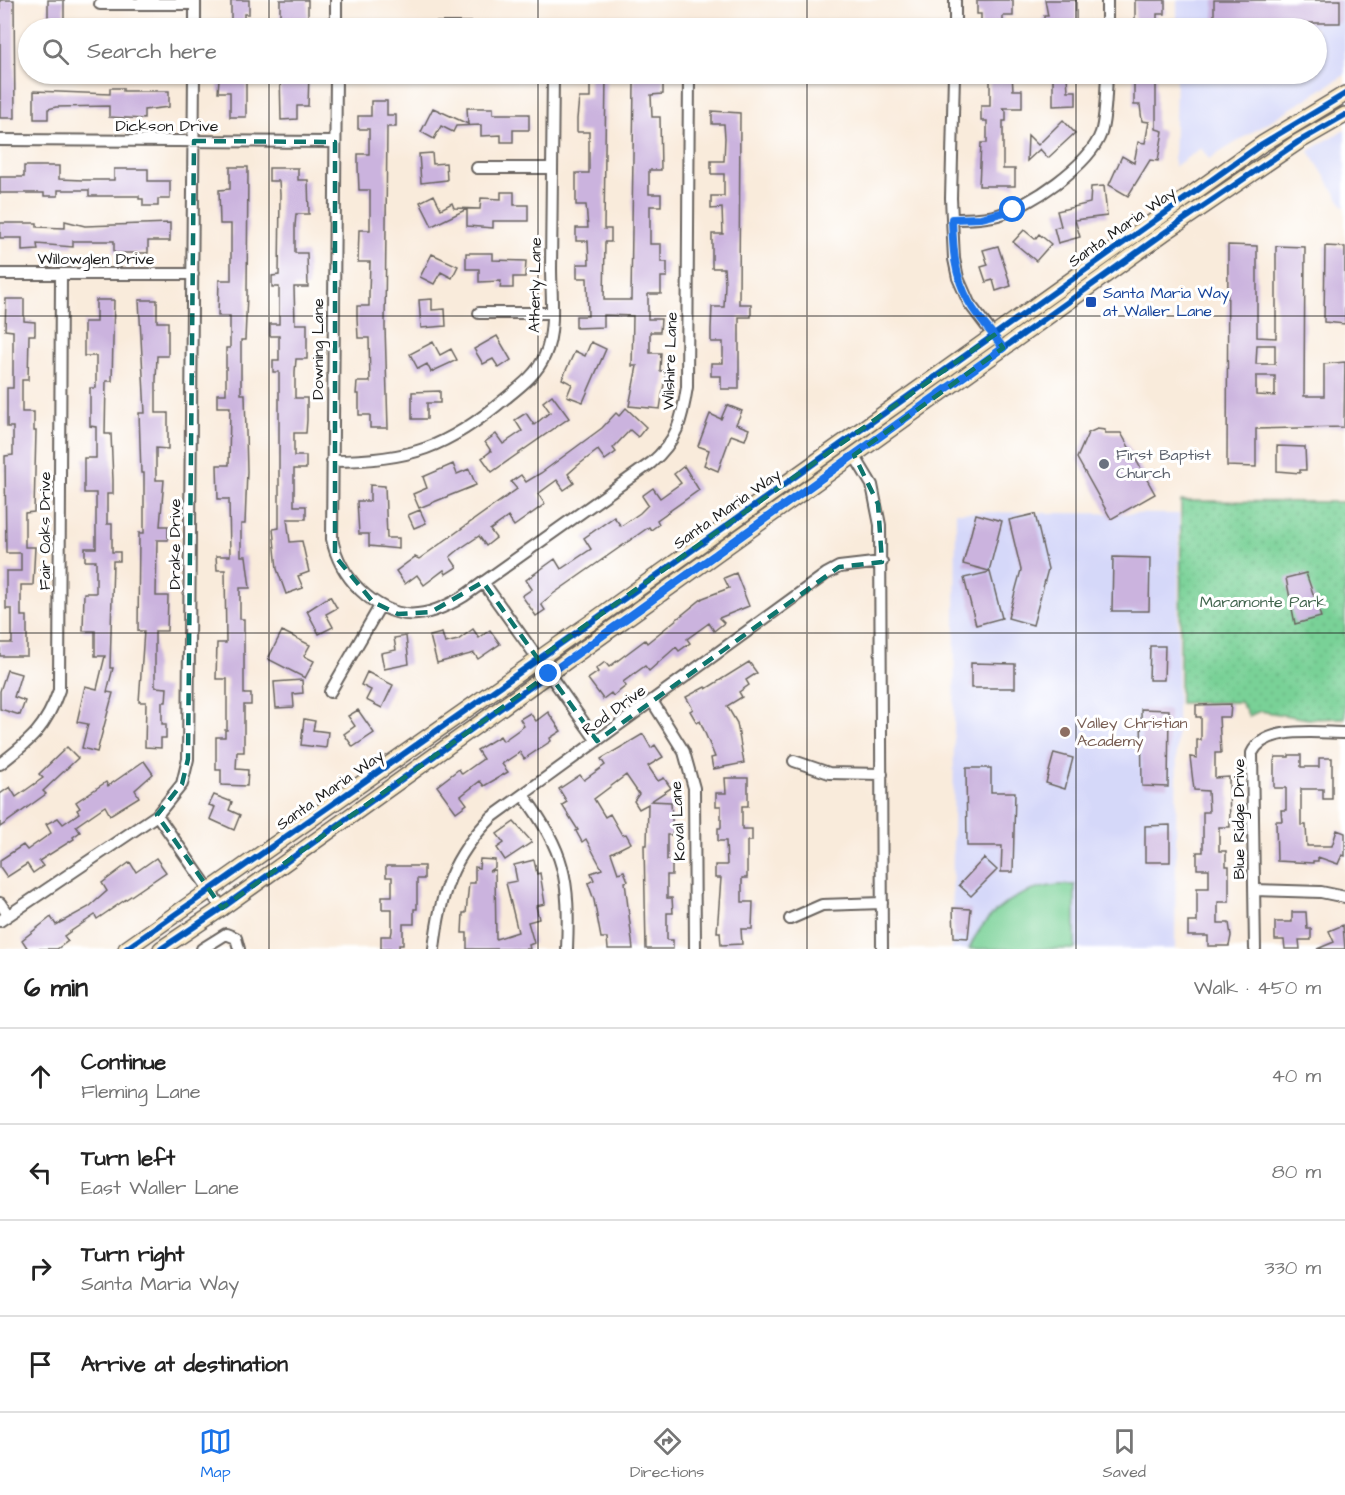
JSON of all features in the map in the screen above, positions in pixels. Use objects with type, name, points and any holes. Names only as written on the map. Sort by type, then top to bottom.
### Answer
[{"type":"main road","name":"Santa Maria Way","points":[[160,949],[222,908],[854,455],[999,342],[1262,144],[1345,94]]},
{"type":"main road","name":"Santa Maria Way","points":[[126,949],[538,659],[999,342],[1230,187],[1345,115]]},
{"type":"street","points":[[336,0],[336,18]]},
{"type":"street","points":[[955,0],[955,18]]},
{"type":"street","points":[[1107,0],[1107,18]]},
{"type":"street","points":[[100,4],[195,2],[195,18]]},
{"type":"street","name":"Drake Drive","points":[[4,918],[157,815],[182,784],[188,759],[194,84]]},
{"type":"street","name":"Downing Lane","points":[[336,84],[332,539],[335,556],[353,583],[380,606]]},
{"type":"street","name":"Atherly Lane","points":[[332,461],[390,459],[417,453],[443,442],[483,418],[537,369],[548,344],[550,313],[553,84]]},
{"type":"street","name":"Wilshire Lane","points":[[380,606],[398,614],[431,612],[453,603],[651,463],[665,452],[676,437],[683,419],[687,387],[689,84]]},
{"type":"street","points":[[954,84],[952,219],[954,259],[958,278],[969,303],[999,342]]},
{"type":"street","points":[[952,219],[981,218],[1013,210],[1082,162],[1093,149],[1101,134],[1106,84]]},
{"type":"street","name":"Dickson Drive","points":[[0,140],[335,142]]},
{"type":"street","points":[[477,168],[552,168]]},
{"type":"street","name":"Willowglen Drive","points":[[0,274],[193,274]]},
{"type":"street","name":"Fair Oaks Drive","points":[[0,764],[41,729],[51,713],[59,690],[61,274]]},
{"type":"street","points":[[479,313],[550,313]]},
{"type":"street","points":[[854,455],[872,485],[878,504],[882,561],[882,949]]},
{"type":"street","name":"Rod Drive","points":[[434,949],[441,906],[458,857],[492,817],[826,574],[840,567],[882,561]]},
{"type":"street","points":[[483,582],[597,741]]},
{"type":"street","points":[[330,692],[380,606]]},
{"type":"street","name":"Koval Lane","points":[[652,701],[684,752],[694,789],[695,949]]},
{"type":"street","name":"Blue Ridge Drive","points":[[1254,949],[1252,753],[1266,737],[1277,734],[1345,733]]},
{"type":"street","points":[[794,761],[829,772],[882,774]]},
{"type":"street","points":[[523,795],[558,849],[565,869],[568,887],[567,949]]},
{"type":"street","points":[[157,815],[222,908]]},
{"type":"street","points":[[1254,890],[1321,892],[1345,897]]},
{"type":"street","points":[[0,903],[4,918]]},
{"type":"street","points":[[790,919],[822,905],[882,903]]},
{"type":"street","points":[[202,949],[226,934],[232,934],[236,938],[239,949]]},
{"type":"highlighted area","points":[[194,141],[335,142],[335,556],[373,602],[398,614],[431,612],[483,582],[538,659],[994,335],[1003,348],[854,455],[878,504],[882,562],[839,567],[597,741],[549,674],[222,908],[157,815],[182,784],[188,759]]},
{"type":"shaded area","points":[[1177,0],[1345,0],[1345,75],[1209,159],[1201,148],[1174,167],[1176,84],[1327,84],[1327,18],[1177,18]]},
{"type":"shaded area","points":[[1345,129],[1345,207],[1344,207],[1309,151]]},
{"type":"shaded area","name":"Valley Christian Academy","points":[[956,512],[1179,514],[1175,949],[952,949]]},
{"type":"green space","name":"Maramonte Park","points":[[1181,501],[1345,502],[1345,718],[1308,719],[1260,711],[1249,716],[1240,702],[1180,703]]},
{"type":"green space","points":[[1058,885],[1075,885],[1075,949],[969,949],[984,923],[1004,904],[1029,892]]},
{"type":"building","points":[[0,0],[14,0],[15,118],[0,118]]},
{"type":"building","points":[[48,0],[64,0],[64,18],[48,18]]},
{"type":"building","points":[[231,0],[249,0],[249,14],[244,14],[244,18],[231,18]]},
{"type":"building","points":[[280,0],[308,0],[308,18],[280,18]]},
{"type":"building","points":[[977,0],[1013,0],[1013,16],[981,18],[981,14],[977,14]]},
{"type":"building","points":[[1045,0],[1076,0],[1076,18],[1044,18],[1048,16]]},
{"type":"building","points":[[1135,0],[1165,0],[1165,14],[1157,14],[1157,18],[1135,18]]},
{"type":"building","points":[[1214,0],[1340,0],[1340,23],[1327,23],[1327,18],[1214,18]]},
{"type":"building","points":[[219,84],[246,84],[246,117],[230,117],[230,92],[218,92]]},
{"type":"building","points":[[280,84],[309,84],[308,106],[297,106],[297,119],[281,120]]},
{"type":"building","points":[[590,84],[606,84],[604,229],[611,229],[611,242],[605,242],[604,300],[631,300],[634,84],[663,84],[663,94],[651,95],[652,117],[660,117],[661,170],[649,170],[649,194],[661,194],[661,206],[650,206],[650,244],[661,244],[661,262],[667,262],[667,277],[661,277],[661,294],[648,294],[648,319],[661,319],[660,332],[650,332],[650,353],[661,353],[660,371],[666,371],[660,409],[629,406],[637,366],[632,366],[633,316],[604,315],[604,327],[576,328],[576,316],[588,316],[587,278],[577,278],[577,264],[589,264],[588,241],[576,241],[576,228],[588,228],[586,205],[576,205],[576,173],[589,173],[589,132],[577,132],[577,119],[579,98],[590,98]]},
{"type":"building","points":[[990,84],[1013,84],[1013,90],[1022,90],[1022,108],[1003,108],[1006,111],[1006,121],[1003,121],[1003,169],[1015,169],[1015,186],[979,186],[981,143],[987,143],[987,121],[981,121],[981,106],[990,106]]},
{"type":"building","points":[[1053,84],[1068,84],[1068,91],[1076,91],[1076,105],[1053,106]]},
{"type":"building","points":[[1134,84],[1156,84],[1156,129],[1163,131],[1158,161],[1150,160],[1128,196],[1109,185],[1122,156],[1134,163],[1138,142],[1145,143],[1149,122],[1142,121],[1140,105],[1134,105]]},
{"type":"building","points":[[110,88],[123,88],[123,91],[169,91],[169,107],[144,110],[144,119],[109,117],[109,106],[56,107],[48,109],[48,119],[34,119],[34,91],[110,94]]},
{"type":"building","points":[[371,101],[387,101],[387,115],[396,115],[396,127],[387,127],[385,327],[388,428],[370,428],[370,415],[359,415],[359,394],[356,394],[357,382],[370,382],[369,338],[358,338],[357,306],[369,306],[370,262],[358,262],[359,230],[370,230],[370,190],[359,190],[358,154],[369,154],[369,129],[358,129],[358,116],[371,116]]},
{"type":"building","points":[[433,108],[468,124],[467,108],[493,108],[493,114],[529,114],[529,130],[513,130],[513,142],[501,142],[501,135],[481,136],[481,125],[456,126],[453,132],[441,126],[434,139],[421,132]]},
{"type":"building","points":[[712,111],[740,113],[739,304],[751,304],[751,317],[739,317],[739,389],[721,389],[721,376],[711,376],[711,363],[723,363],[723,342],[711,342],[711,329],[712,307],[724,307],[725,283],[724,268],[712,268],[712,234],[723,234],[722,208],[711,209],[711,196],[724,196],[724,174],[711,174],[711,161],[724,161],[725,138],[724,124],[712,124]]},
{"type":"building","points":[[1063,120],[1075,133],[1048,158],[1040,149],[1027,161],[1028,135],[1038,145]]},
{"type":"building","points":[[432,153],[433,164],[446,163],[447,180],[421,183],[419,154]]},
{"type":"building","points":[[24,166],[59,166],[59,179],[83,180],[114,180],[114,169],[148,169],[148,181],[170,181],[170,199],[158,199],[158,206],[143,206],[143,199],[139,199],[139,196],[89,196],[89,190],[58,190],[58,196],[44,196],[44,193],[0,193],[0,177],[24,177]]},
{"type":"building","points":[[230,167],[248,167],[247,295],[245,340],[241,340],[241,394],[245,394],[247,471],[245,524],[241,524],[241,556],[246,556],[250,588],[240,588],[240,619],[244,619],[244,694],[251,694],[251,705],[244,705],[244,752],[237,752],[236,769],[248,770],[247,786],[221,785],[221,770],[216,770],[216,737],[225,737],[225,730],[227,730],[227,679],[216,679],[217,643],[226,643],[225,570],[217,570],[216,556],[230,556],[229,499],[218,499],[217,465],[229,465],[230,407],[217,407],[217,394],[226,394],[226,348],[230,348],[230,316],[218,316],[219,280],[231,280],[231,224],[220,224],[219,190],[230,189]]},
{"type":"building","points":[[269,168],[298,168],[298,180],[308,180],[309,214],[296,214],[295,253],[307,253],[308,287],[294,287],[295,324],[307,324],[307,359],[296,359],[295,398],[307,398],[307,420],[306,433],[294,433],[294,456],[306,456],[306,469],[294,469],[294,506],[306,506],[306,519],[287,519],[290,542],[302,541],[309,572],[298,576],[303,588],[286,594],[277,569],[273,529],[279,528],[279,372],[273,372],[273,360],[279,360],[279,336],[270,336],[270,324],[279,324],[279,287],[272,287],[272,276],[279,275],[280,194],[279,181],[269,181]]},
{"type":"building","points":[[1104,186],[1107,216],[1075,220],[1080,237],[1058,243],[1054,228],[1061,226],[1057,211],[1090,203],[1091,187]]},
{"type":"building","points":[[501,192],[514,192],[514,205],[528,205],[528,221],[493,221],[493,228],[467,226],[467,209],[432,226],[420,202],[434,195],[441,209],[452,203],[454,208],[480,209],[481,198],[501,199]]},
{"type":"building","points":[[65,221],[85,226],[170,223],[170,241],[148,241],[148,253],[114,253],[114,241],[73,241],[73,247],[37,244],[38,250],[22,251],[22,238],[0,238],[0,223],[37,223],[37,227],[65,228]]},
{"type":"building","points":[[1024,230],[1035,239],[1039,234],[1051,244],[1036,261],[1013,242]]},
{"type":"building","points":[[1228,245],[1257,246],[1257,337],[1276,338],[1276,246],[1305,247],[1304,396],[1324,396],[1324,364],[1345,362],[1344,427],[1256,429],[1256,467],[1227,466]],"holes":[[[1257,345],[1275,345],[1275,364],[1256,364]],[[1256,376],[1275,376],[1275,396],[1256,395]]]},
{"type":"building","points":[[998,246],[1011,286],[996,291],[993,280],[986,282],[981,267],[988,265],[983,250]]},
{"type":"building","points":[[1325,246],[1345,247],[1345,324],[1324,322]]},
{"type":"building","points":[[466,253],[493,253],[493,260],[526,261],[525,277],[513,277],[513,288],[500,288],[501,281],[479,282],[479,269],[466,269]]},
{"type":"building","points":[[432,254],[458,266],[452,278],[441,272],[434,284],[420,277]]},
{"type":"building","points":[[6,299],[24,299],[24,321],[35,322],[35,335],[29,335],[28,380],[22,380],[22,412],[34,412],[34,431],[36,431],[34,512],[25,513],[25,547],[35,547],[33,585],[21,585],[21,616],[27,616],[27,656],[0,656],[0,643],[12,643],[12,609],[6,609],[6,571],[21,571],[21,553],[6,553],[5,456],[13,455],[13,427],[7,427],[7,388],[13,388],[13,331],[5,330]]},
{"type":"building","points":[[432,299],[432,310],[445,309],[446,326],[421,328],[419,300]]},
{"type":"building","points":[[96,300],[114,300],[112,381],[106,381],[105,434],[111,434],[113,480],[113,494],[107,494],[107,524],[112,524],[112,552],[120,552],[120,561],[113,561],[110,668],[113,668],[107,692],[113,693],[97,752],[82,748],[88,724],[77,722],[85,686],[97,689],[105,656],[95,656],[95,631],[83,631],[84,593],[96,593],[96,561],[85,561],[85,548],[96,548],[96,493],[84,493],[84,458],[96,458],[96,427],[90,426],[90,388],[96,388],[96,356],[84,356],[84,322],[96,322]]},
{"type":"building","points":[[139,300],[157,300],[157,322],[168,322],[168,356],[157,356],[156,380],[156,413],[168,413],[168,449],[156,448],[156,480],[164,480],[160,526],[168,526],[168,540],[157,540],[156,596],[168,596],[167,631],[155,631],[155,687],[167,688],[166,702],[162,702],[162,724],[166,724],[166,738],[161,738],[161,748],[145,747],[146,702],[139,702],[144,631],[138,631],[139,533],[144,533],[144,473],[141,473],[139,413],[145,413]]},
{"type":"building","points":[[497,336],[511,360],[499,368],[493,359],[483,364],[474,349]]},
{"type":"building","points":[[433,342],[440,355],[451,349],[457,360],[431,372],[427,364],[418,369],[410,354]]},
{"type":"building","points":[[591,342],[606,349],[583,402],[567,396],[572,384],[562,379],[575,351],[585,356]]},
{"type":"building","points":[[440,391],[440,403],[427,403],[427,419],[412,419],[412,392]]},
{"type":"building","points":[[552,395],[569,418],[492,472],[482,458],[491,451],[485,442],[496,434],[503,444],[522,431],[515,420],[526,413],[534,425],[550,412],[543,402]]},
{"type":"building","points":[[727,405],[742,411],[736,424],[749,429],[745,440],[731,435],[718,471],[704,465],[709,450],[698,446],[710,414],[721,419]]},
{"type":"building","points":[[626,408],[646,427],[638,437],[630,430],[613,448],[616,452],[605,460],[598,450],[568,474],[574,483],[564,490],[557,480],[538,494],[545,504],[514,526],[508,517],[490,530],[496,538],[486,546],[479,536],[461,548],[450,557],[457,567],[446,574],[444,570],[424,585],[417,575],[405,584],[396,571],[415,557],[419,559],[517,489],[511,482],[521,475],[526,482],[541,473],[602,428],[616,413],[619,416]]},
{"type":"building","points":[[1097,429],[1105,430],[1105,433],[1121,433],[1155,494],[1111,519],[1077,458],[1088,433]]},
{"type":"building","points":[[1277,446],[1305,447],[1306,470],[1300,470],[1300,473],[1277,471]]},
{"type":"building","points":[[453,464],[457,474],[469,469],[476,485],[419,508],[413,494],[427,488],[423,477]]},
{"type":"building","points":[[684,466],[699,490],[657,520],[659,524],[651,530],[649,527],[553,594],[541,604],[545,610],[536,616],[522,596],[532,589],[526,580],[555,559],[561,569],[591,549],[584,538],[614,517],[621,526],[640,513],[648,505],[642,496],[653,488],[660,498],[681,483],[674,474]]},
{"type":"building","points":[[370,485],[385,486],[387,538],[399,538],[399,549],[369,546],[369,534],[359,534],[357,501],[370,501]]},
{"type":"building","points":[[420,510],[426,523],[414,528],[408,515]]},
{"type":"building","points":[[976,514],[1002,521],[989,571],[963,564]]},
{"type":"building","points":[[1035,514],[1048,569],[1033,625],[1008,618],[1021,570],[1009,520]]},
{"type":"building","points":[[1113,557],[1150,558],[1149,611],[1112,611]]},
{"type":"building","points":[[990,572],[1002,618],[976,625],[964,578]]},
{"type":"building","points":[[736,573],[749,606],[719,618],[724,623],[714,631],[709,623],[687,639],[690,643],[679,651],[676,647],[649,671],[645,666],[623,682],[626,686],[613,696],[611,693],[603,699],[588,679],[598,672],[596,669],[605,662],[609,667],[645,640],[647,643],[703,598],[729,588],[724,578]]},
{"type":"building","points":[[1306,573],[1321,617],[1295,624],[1286,578]]},
{"type":"building","points":[[330,596],[337,608],[326,614],[333,627],[319,634],[307,611]]},
{"type":"building","points":[[473,629],[479,638],[490,630],[500,644],[478,659],[474,653],[437,663],[430,636],[442,633],[445,643],[458,640]]},
{"type":"building","points":[[282,631],[310,645],[304,656],[314,661],[305,678],[268,659]]},
{"type":"building","points":[[406,636],[409,664],[384,669],[381,653],[396,650],[394,638]]},
{"type":"building","points":[[1150,646],[1165,646],[1164,680],[1149,680]]},
{"type":"building","points":[[749,662],[757,673],[746,680],[749,685],[739,692],[742,697],[727,706],[737,723],[744,763],[713,769],[711,758],[715,757],[700,721],[697,723],[690,711],[693,709],[686,697],[705,687],[706,689]]},
{"type":"building","points":[[971,663],[1015,664],[1015,688],[971,688]]},
{"type":"building","points":[[7,670],[21,674],[14,697],[25,701],[20,715],[0,709],[0,691]]},
{"type":"building","points":[[367,672],[393,685],[382,708],[366,700],[371,690],[361,685]]},
{"type":"building","points":[[302,680],[303,693],[293,694],[294,707],[276,708],[274,682]]},
{"type":"building","points":[[1231,704],[1230,717],[1219,717],[1221,753],[1215,753],[1215,778],[1229,777],[1230,827],[1219,827],[1219,851],[1226,851],[1226,866],[1229,866],[1229,902],[1218,902],[1218,923],[1229,923],[1231,936],[1229,946],[1208,946],[1208,936],[1188,936],[1188,922],[1197,922],[1197,888],[1209,888],[1209,869],[1197,869],[1197,852],[1203,852],[1203,812],[1209,812],[1208,791],[1194,790],[1190,757],[1197,758],[1197,740],[1201,740],[1201,717],[1196,717],[1196,705]]},
{"type":"building","points":[[1141,709],[1169,710],[1168,787],[1142,786]]},
{"type":"building","points":[[358,710],[374,733],[353,747],[344,734],[355,726],[348,716]]},
{"type":"building","points":[[548,712],[561,731],[550,738],[551,741],[524,759],[520,752],[502,764],[508,772],[484,786],[480,781],[461,796],[467,804],[456,812],[437,786],[459,769],[462,774],[483,759],[477,750],[500,736],[503,741],[524,726],[520,719],[530,713],[536,721]]},
{"type":"building","points":[[304,719],[315,721],[313,730],[328,732],[326,748],[301,745]]},
{"type":"building","points":[[643,734],[651,748],[655,745],[663,757],[648,766],[658,781],[664,778],[671,788],[651,801],[671,802],[673,835],[667,835],[667,860],[672,860],[672,875],[667,875],[667,898],[672,898],[673,913],[667,913],[667,940],[673,940],[673,949],[646,949],[644,845],[647,845],[648,804],[639,809],[634,801],[639,794],[626,775],[594,799],[605,817],[610,814],[622,835],[626,834],[631,843],[611,853],[618,873],[624,871],[628,881],[625,882],[633,949],[608,949],[607,938],[601,938],[594,900],[588,883],[594,880],[591,873],[602,869],[586,839],[582,842],[576,831],[578,830],[562,805],[567,802],[559,789],[580,775],[584,780],[605,765],[601,759]]},
{"type":"building","points":[[67,747],[78,758],[43,791],[46,794],[0,827],[0,794],[10,787],[16,797],[43,778],[39,774]]},
{"type":"building","points":[[1054,753],[1073,758],[1065,789],[1046,783]]},
{"type":"building","points":[[1289,755],[1301,755],[1301,767],[1319,767],[1319,758],[1332,758],[1332,799],[1323,799],[1323,789],[1301,789],[1301,825],[1306,825],[1307,846],[1332,846],[1337,830],[1345,833],[1345,856],[1342,855],[1338,864],[1318,857],[1318,861],[1313,861],[1313,863],[1277,861],[1276,821],[1282,821],[1281,810],[1286,810],[1286,788],[1274,788],[1274,761],[1276,757],[1289,757]]},
{"type":"building","points":[[144,761],[153,774],[135,790],[139,797],[110,815],[105,806],[76,826],[80,832],[73,837],[74,839],[39,861],[43,866],[33,873],[27,864],[7,877],[0,867],[0,860],[23,845],[27,850],[51,833],[46,824],[58,818],[63,824],[79,813],[77,810],[80,808],[76,802],[106,782],[108,786]]},
{"type":"building","points":[[966,768],[991,768],[991,792],[1015,792],[1013,872],[1001,872],[1002,846],[967,846]]},
{"type":"building","points":[[725,778],[748,778],[748,806],[742,806],[742,829],[752,829],[752,841],[747,841],[747,878],[742,878],[742,902],[753,902],[752,929],[741,929],[742,944],[721,945],[720,932],[717,932],[721,878],[715,878],[715,865],[727,865],[726,841],[718,841],[718,828],[721,828],[721,806],[716,806],[716,793],[726,793]]},
{"type":"building","points":[[214,795],[232,802],[229,810],[240,815],[234,830],[210,819],[215,807],[209,805]]},
{"type":"building","points":[[514,822],[532,842],[505,860],[497,848],[504,843],[497,834]]},
{"type":"building","points":[[1170,825],[1170,862],[1145,862],[1145,826]]},
{"type":"building","points":[[156,858],[166,872],[97,919],[95,915],[64,936],[68,941],[57,949],[28,949],[22,940],[51,917],[56,925],[89,907],[107,891],[102,883],[130,862],[136,872]]},
{"type":"building","points":[[984,858],[997,870],[971,896],[959,885]]},
{"type":"building","points":[[480,859],[495,860],[495,867],[489,871],[495,870],[496,939],[518,932],[506,883],[517,881],[514,865],[534,860],[537,874],[540,873],[545,904],[536,906],[539,919],[528,922],[534,943],[529,945],[530,949],[467,949],[467,933],[462,933],[463,913],[466,913],[469,883],[475,883],[475,867],[479,868]]},
{"type":"building","points":[[386,866],[424,866],[424,879],[417,879],[417,909],[414,909],[414,924],[403,924],[403,945],[399,945],[399,949],[381,949],[381,936],[391,936],[392,931],[392,909],[382,909],[382,896],[392,896],[392,877],[386,877]]},
{"type":"building","points":[[953,908],[971,909],[968,938],[954,937]]},
{"type":"building","points":[[1292,912],[1306,912],[1307,929],[1311,929],[1311,940],[1299,940],[1300,949],[1285,949],[1284,940],[1275,940],[1275,922],[1292,922]]},
{"type":"building","points":[[1343,925],[1345,949],[1317,949],[1334,942],[1329,931]]},
{"type":"cycle path","points":[[126,949],[590,623],[1262,144],[1345,94]]},
{"type":"cycle path","points":[[161,949],[222,908],[1167,231],[1298,142],[1345,115]]},
{"type":"place","name":"Santa Maria Way at Waller Lane","points":[[1091,302]]},
{"type":"place","name":"First Baptist Church","points":[[1104,464]]},
{"type":"place","name":"Valley Christian Academy","points":[[1065,732]]},
{"type":"route","points":[[549,674],[1003,348],[969,303],[958,278],[954,259],[952,219],[996,216],[1013,210]]}]
